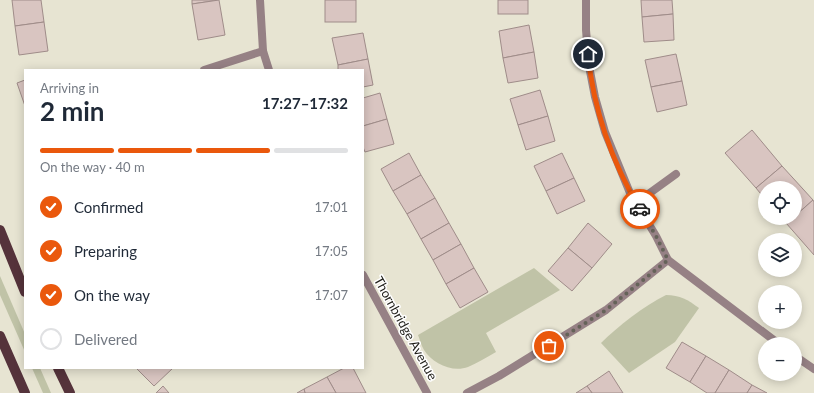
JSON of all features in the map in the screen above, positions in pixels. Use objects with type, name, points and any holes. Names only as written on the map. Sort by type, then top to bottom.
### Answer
[{"type":"main road","points":[[0,230],[24,290]]},
{"type":"main road","points":[[0,336],[25,393]]},
{"type":"main road","points":[[58,369],[70,393]]},
{"type":"street","points":[[260,0],[263,51],[269,69]]},
{"type":"street","points":[[586,0],[586,30],[589,66],[595,97],[605,132],[630,193],[656,236],[668,260],[770,337]]},
{"type":"street","points":[[207,69],[263,51]]},
{"type":"street","points":[[636,203],[676,174]]},
{"type":"street","points":[[467,393],[499,376],[606,310],[668,260]]},
{"type":"street","name":"Thornbridge Avenue","points":[[364,278],[427,393]]},
{"type":"street","points":[[802,361],[814,369]]},
{"type":"green space","points":[[534,268],[560,290],[486,333],[496,352],[462,369],[443,366],[428,355],[423,348],[418,335]]},
{"type":"green space","points":[[0,276],[24,332],[24,350],[0,295]]},
{"type":"green space","points":[[666,295],[684,298],[699,308],[675,342],[629,373],[601,343],[632,317]]},
{"type":"green space","points":[[32,369],[40,369],[51,393],[43,393]]},
{"type":"building","points":[[12,0],[41,0],[44,22],[15,26]]},
{"type":"building","points":[[192,0],[219,0],[192,4]]},
{"type":"building","points":[[219,0],[225,35],[198,40],[192,4]]},
{"type":"building","points":[[325,0],[356,0],[356,22],[325,22]]},
{"type":"building","points":[[498,0],[528,0],[528,14],[498,14]]},
{"type":"building","points":[[641,0],[672,0],[673,14],[642,17]]},
{"type":"building","points":[[673,14],[674,40],[644,42],[642,17]]},
{"type":"building","points":[[44,22],[48,51],[19,55],[15,26]]},
{"type":"building","points":[[529,25],[534,52],[503,58],[499,31]]},
{"type":"building","points":[[363,33],[368,59],[338,65],[332,38]]},
{"type":"building","points":[[534,52],[538,78],[508,83],[503,58]]},
{"type":"building","points":[[676,54],[682,81],[651,87],[645,60]]},
{"type":"building","points":[[368,59],[373,85],[364,87],[364,69],[338,69],[338,65]]},
{"type":"building","points":[[24,80],[24,103],[17,83]]},
{"type":"building","points":[[682,81],[687,105],[657,112],[651,87]]},
{"type":"building","points":[[540,90],[548,116],[518,125],[510,99]]},
{"type":"building","points":[[380,93],[387,119],[364,126],[364,98]]},
{"type":"building","points":[[548,116],[555,141],[526,150],[518,125]]},
{"type":"building","points":[[387,119],[394,144],[365,152],[364,126]]},
{"type":"building","points":[[752,130],[782,166],[764,181],[758,181],[758,186],[756,188],[725,153]]},
{"type":"building","points":[[409,153],[421,175],[393,191],[381,169]]},
{"type":"building","points":[[562,153],[574,178],[546,191],[534,166]]},
{"type":"building","points":[[782,166],[796,181],[764,181]]},
{"type":"building","points":[[421,175],[435,198],[407,214],[393,191]]},
{"type":"building","points":[[574,178],[585,201],[557,214],[546,191]]},
{"type":"building","points":[[802,188],[813,200],[802,210]]},
{"type":"building","points":[[435,198],[449,223],[421,239],[407,214]]},
{"type":"building","points":[[813,200],[814,255],[802,241],[802,233],[795,233],[788,225],[802,225],[802,210]]},
{"type":"building","points":[[449,223],[461,244],[433,260],[421,239]]},
{"type":"building","points":[[588,223],[612,244],[592,268],[568,248]]},
{"type":"building","points":[[461,244],[474,268],[446,284],[433,260]]},
{"type":"building","points":[[568,248],[592,268],[572,291],[548,271]]},
{"type":"building","points":[[474,268],[488,292],[460,308],[446,284]]},
{"type":"building","points":[[682,342],[706,356],[690,382],[666,368]]},
{"type":"building","points":[[706,356],[729,370],[715,393],[707,393],[690,382]]},
{"type":"building","points":[[137,369],[172,369],[154,386]]},
{"type":"building","points":[[342,369],[354,369],[366,393],[336,393],[327,377]]},
{"type":"building","points":[[729,370],[752,385],[747,393],[715,393]]},
{"type":"building","points":[[609,371],[623,393],[592,393],[587,386]]},
{"type":"building","points":[[327,377],[336,393],[305,393],[304,389]]},
{"type":"building","points":[[752,385],[767,393],[747,393]]},
{"type":"building","points":[[163,386],[169,393],[156,393]]},
{"type":"building","points":[[587,386],[592,393],[576,393]]},
{"type":"building","points":[[304,389],[305,393],[297,393]]},
{"type":"way so far","points":[[549,346],[606,310],[668,260],[640,209]]},
{"type":"route","points":[[588,54],[595,97],[605,132],[630,193],[640,209]]}]
